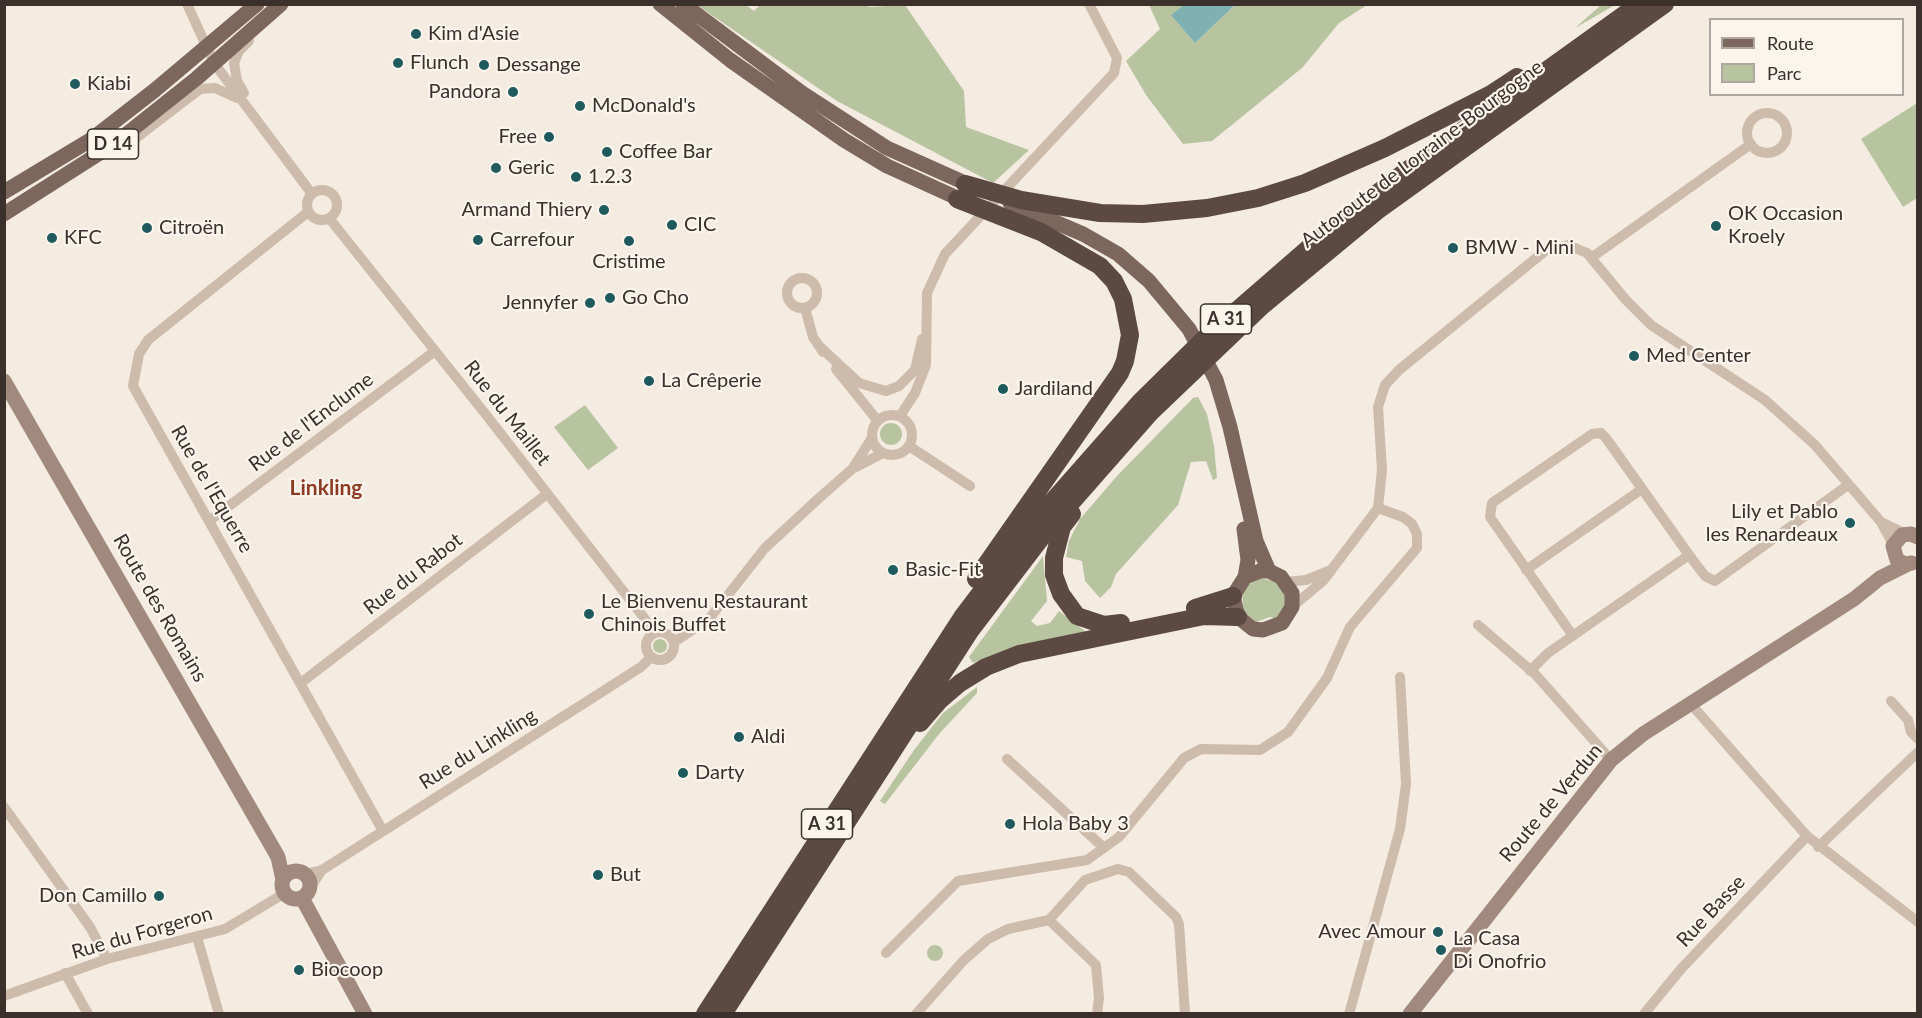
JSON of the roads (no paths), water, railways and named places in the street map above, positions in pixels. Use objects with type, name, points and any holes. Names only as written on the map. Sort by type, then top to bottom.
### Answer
[{"type":"highway","name":"Autoroute de Lorraine-Bourgogne","points":[[705,1014],[922,676],[987,583],[1061,489],[1140,402],[1204,339],[1277,274],[1393,181],[1639,4]]},
{"type":"highway","name":"Autoroute de Lorraine-Bourgogne","points":[[723,1014],[970,631],[1048,528],[1103,464],[1205,358],[1346,236],[1665,4]]},
{"type":"highway","points":[[961,192],[1100,213],[1143,214],[1207,208],[1258,198],[1305,183],[1385,148],[1491,94],[1582,34],[1599,32]]},
{"type":"highway","points":[[922,676],[926,657],[977,578],[1120,373],[1130,335],[1124,299],[1114,281],[1100,266],[1041,232],[961,192]]},
{"type":"highway","points":[[1103,464],[1062,527],[1055,547],[1054,567],[1057,585],[1077,616],[1104,625],[1118,624],[1184,611],[1233,596]]},
{"type":"highway","points":[[845,822],[939,701],[960,683],[986,667],[1019,654],[1056,645],[1204,616],[1238,617]]},
{"type":"main road","name":"D 14","points":[[4,192],[92,139],[257,4]]},
{"type":"main road","name":"D 14","points":[[4,214],[114,144],[283,4]]},
{"type":"main road","points":[[660,4],[739,67],[844,140],[887,166],[961,192],[1060,234],[1103,255],[1143,287],[1185,332],[1212,383],[1230,427],[1256,541],[1269,572]]},
{"type":"main road","points":[[683,4],[802,93],[961,192]]},
{"type":"main road","points":[[1212,383],[1245,531],[1248,560],[1245,577],[1233,596],[1238,617],[1253,629],[1263,630],[1282,623],[1292,607],[1292,593],[1286,582],[1269,572],[1260,571],[1245,577]]},
{"type":"street","points":[[187,4],[214,63],[312,194]]},
{"type":"street","points":[[261,125],[252,104],[237,81],[234,63],[239,51],[264,28],[283,4]]},
{"type":"street","points":[[900,416],[915,393],[926,364],[926,300],[932,278],[945,254],[1109,81],[1118,64],[1089,4]]},
{"type":"street","points":[[114,144],[136,138],[200,89],[224,90],[243,101]]},
{"type":"street","points":[[1592,258],[1751,144]]},
{"type":"street","points":[[324,190],[334,197],[336,208],[329,218],[315,218],[308,212],[307,202],[312,194],[324,190]]},
{"type":"street","name":"Rue de l'Equerre","points":[[308,212],[148,340],[139,354],[133,386],[302,682],[383,831]]},
{"type":"street","name":"Rue du Maillet","points":[[329,218],[645,619],[653,633]]},
{"type":"street","points":[[1292,607],[1323,581],[1378,508],[1382,470],[1378,407],[1385,385],[1399,370],[1545,251],[1568,245],[1577,247],[1592,258],[1626,300],[1651,326],[1765,400],[1815,445],[1881,522],[1897,560],[1913,562]]},
{"type":"street","points":[[805,308],[808,325],[819,346],[877,420]]},
{"type":"street","points":[[819,346],[859,383],[880,391],[891,391],[905,382],[915,370],[926,324]]},
{"type":"street","name":"Rue de l'Enclume","points":[[209,521],[435,351]]},
{"type":"street","name":"Route des Romains","points":[[4,381],[278,857],[303,883]]},
{"type":"street","points":[[872,438],[874,444],[883,453],[894,455],[909,446],[912,429],[900,416],[888,415],[877,420]]},
{"type":"street","points":[[852,469],[872,438],[877,420]]},
{"type":"street","points":[[1573,636],[1490,517],[1492,503],[1592,434],[1601,433],[1689,555],[1706,576],[1715,581],[1848,485]]},
{"type":"street","points":[[909,446],[970,486]]},
{"type":"street","points":[[674,642],[704,624],[770,543],[852,469],[883,453]]},
{"type":"street","points":[[1526,570],[1642,489]]},
{"type":"street","name":"Rue du Rabot","points":[[302,682],[547,494]]},
{"type":"street","points":[[886,953],[958,881],[1087,860],[1119,837],[1184,758],[1201,749],[1260,750],[1288,732],[1327,678],[1350,627],[1417,548],[1417,534],[1412,524],[1403,517],[1378,508]]},
{"type":"street","points":[[1881,522],[1912,536]]},
{"type":"street","points":[[1893,549],[1898,538],[1912,536]]},
{"type":"street","name":"Route de Verdun","points":[[1880,578],[1893,549]]},
{"type":"street","points":[[1530,671],[1548,653],[1689,555]]},
{"type":"street","name":"Route de Verdun","points":[[1410,1014],[1611,760],[1643,734],[1689,703],[1854,599],[1880,578],[1913,562]]},
{"type":"street","points":[[1286,582],[1306,580],[1331,570]]},
{"type":"street","points":[[1478,625],[1530,671],[1611,760]]},
{"type":"street","points":[[666,632],[674,642],[674,651],[667,658],[659,660],[651,657],[646,645],[653,633],[666,632]]},
{"type":"street","name":"Rue du Linkling","points":[[303,883],[635,671],[651,657]]},
{"type":"street","points":[[1349,1014],[1400,829],[1406,784],[1400,677]]},
{"type":"street","points":[[1891,701],[1908,720],[1911,732],[1917,739]]},
{"type":"street","points":[[1689,703],[1818,847],[1917,922]]},
{"type":"street","points":[[1818,847],[1917,752]]},
{"type":"street","points":[[1008,759],[1104,847]]},
{"type":"street","points":[[4,807],[90,927],[107,959]]},
{"type":"street","name":"Rue Basse","points":[[1644,1014],[1681,969],[1807,836]]},
{"type":"street","name":"Route des Romains","points":[[278,857],[284,887]]},
{"type":"street","points":[[916,1014],[976,948],[1008,929],[1049,920],[1085,880],[1118,869],[1129,872],[1176,917],[1179,924],[1185,1014]]},
{"type":"street","points":[[303,883],[291,898],[284,887],[289,874],[303,883],[365,1014]]},
{"type":"street","name":"Rue du Forgeron","points":[[4,996],[107,959],[225,929],[284,887]]},
{"type":"street","points":[[1049,920],[1096,965],[1099,998],[1097,1014]]},
{"type":"street","points":[[197,937],[219,1014]]},
{"type":"street","points":[[65,973],[88,1014]]},
{"type":"water","points":[[1184,5],[1235,5],[1195,43],[1171,15]]},
{"type":"place","name":"Kim d'Asie","points":[[416,34]]},
{"type":"place","name":"Flunch","points":[[398,63]]},
{"type":"place","name":"Dessange","points":[[484,65]]},
{"type":"place","name":"Kiabi","points":[[75,84]]},
{"type":"place","name":"Pandora","points":[[513,92]]},
{"type":"place","name":"McDonald's","points":[[580,106]]},
{"type":"place","name":"Free","points":[[549,137]]},
{"type":"place","name":"Coffee Bar","points":[[607,152]]},
{"type":"place","name":"Geric","points":[[496,168]]},
{"type":"place","name":"1.2.3","points":[[576,177]]},
{"type":"place","name":"Armand Thiery","points":[[604,210]]},
{"type":"place","name":"CIC","points":[[672,225]]},
{"type":"place","name":"OK Occasion Kroely","points":[[1716,226]]},
{"type":"place","name":"Citroën","points":[[147,228]]},
{"type":"place","name":"KFC","points":[[52,238]]},
{"type":"place","name":"Carrefour","points":[[478,240]]},
{"type":"place","name":"Cristime","points":[[629,241]]},
{"type":"place","name":"BMW - Mini","points":[[1453,248]]},
{"type":"place","name":"Go Cho","points":[[610,298]]},
{"type":"place","name":"Jennyfer","points":[[590,303]]},
{"type":"place","name":"Med Center","points":[[1634,356]]},
{"type":"place","name":"La Crêperie","points":[[649,381]]},
{"type":"place","name":"Jardiland","points":[[1003,389]]},
{"type":"place","name":"Lily et Pablo les Renardeaux","points":[[1850,523]]},
{"type":"place","name":"Basic-Fit","points":[[893,570]]},
{"type":"place","name":"Le Bienvenu Restaurant Chinois Buffet","points":[[589,614]]},
{"type":"place","name":"Aldi","points":[[739,737]]},
{"type":"place","name":"Darty","points":[[683,773]]},
{"type":"place","name":"Hola Baby 3","points":[[1010,824]]},
{"type":"place","name":"But","points":[[598,875]]},
{"type":"place","name":"Don Camillo","points":[[159,896]]},
{"type":"place","name":"Avec Amour","points":[[1438,932]]},
{"type":"place","name":"La Casa Di Onofrio","points":[[1441,950]]},
{"type":"place","name":"Biocoop","points":[[299,970]]},
{"type":"district","name":"Linkling","points":[[326,488]]}]
